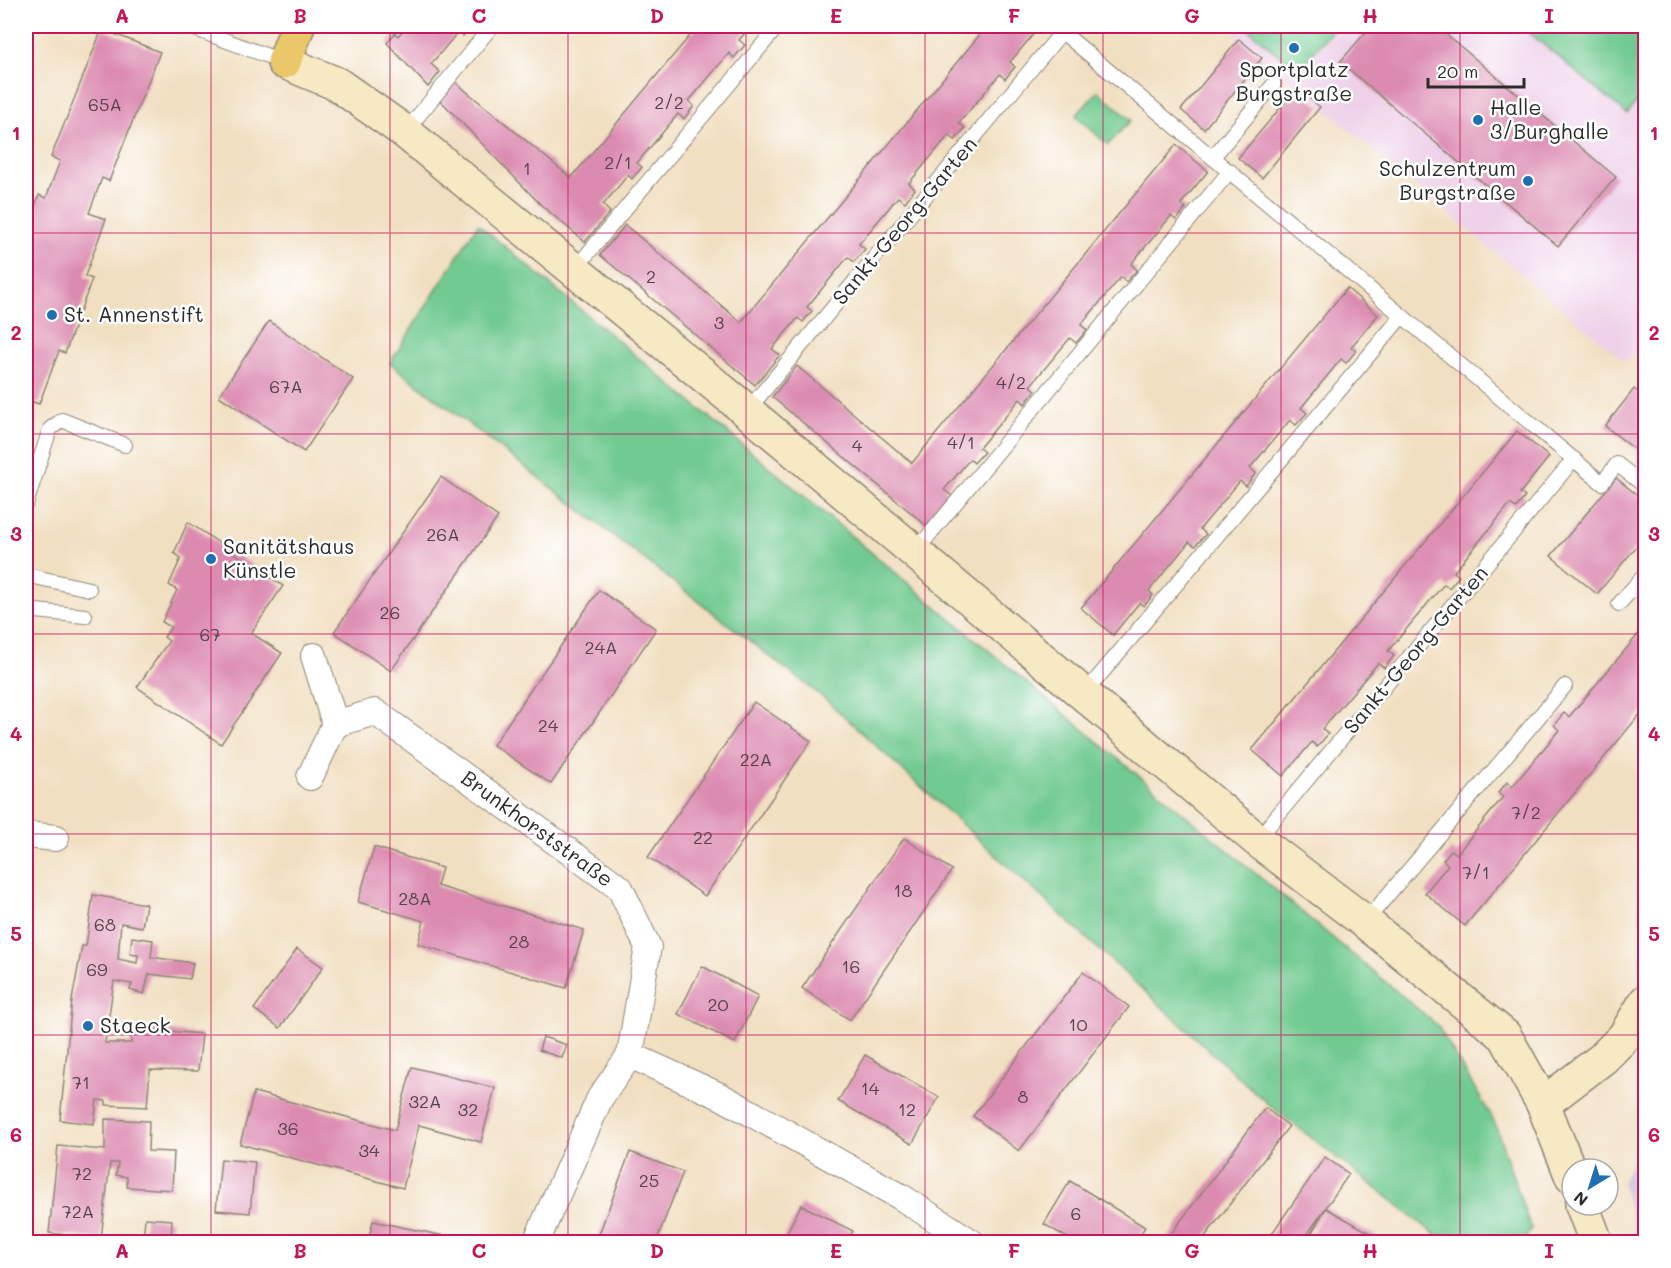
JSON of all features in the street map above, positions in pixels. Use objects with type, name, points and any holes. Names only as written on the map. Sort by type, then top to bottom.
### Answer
[{"type":"main road","points":[[284,62],[298,26]]},
{"type":"street","points":[[284,62],[338,84],[405,132],[747,411],[1257,840],[1365,922],[1505,1036],[1543,1104],[1564,1157]]},
{"type":"street","points":[[310,777],[335,724],[314,656]]},
{"type":"street","name":"Brunkhorststraße","points":[[335,724],[375,712],[620,888],[648,946],[630,1055],[600,1098],[537,1242]]},
{"type":"street","points":[[26,835],[57,838]]},
{"type":"street","points":[[1543,1104],[1602,1059],[1624,1037],[1646,1001]]},
{"type":"street","points":[[630,1055],[722,1097],[901,1197],[971,1242]]},
{"type":"street","points":[[1587,1217],[1596,1242]]},
{"type":"lane","points":[[187,26],[284,62]]},
{"type":"lane","points":[[405,132],[492,26]]},
{"type":"lane","points":[[574,270],[778,26]]},
{"type":"lane","name":"Sankt-Georg-Garten","points":[[747,411],[1059,29],[1602,483],[1617,464],[1646,488]]},
{"type":"lane","points":[[1213,157],[1274,84]]},
{"type":"lane","points":[[915,552],[1230,171]]},
{"type":"lane","points":[[1084,694],[1402,316]]},
{"type":"lane","points":[[26,504],[50,429],[62,420],[125,445]]},
{"type":"lane","name":"Sankt-Georg-Garten","points":[[1257,840],[1574,459]]},
{"type":"lane","points":[[1619,604],[1646,573]]},
{"type":"lane","points":[[26,575],[89,589]]},
{"type":"lane","points":[[26,610],[85,616]]},
{"type":"lane","points":[[1365,922],[1565,686]]},
{"type":"shaded area","name":"Schulzentrum Burgstraße","points":[[1225,26],[1645,26],[1645,337],[1626,362]]},
{"type":"shaded area","points":[[1645,1131],[1645,1242],[1638,1242],[1622,1183]]},
{"type":"green space","name":"Sportplatz Burgstraße","points":[[1244,26],[1336,26],[1298,71]]},
{"type":"green space","points":[[1521,26],[1645,26],[1645,92],[1627,114]]},
{"type":"green space","points":[[1098,91],[1131,120],[1108,145],[1076,116]]},
{"type":"green space","points":[[478,224],[1437,1025],[1494,1121],[1531,1229],[1523,1242],[1445,1242],[1268,1104],[825,699],[390,363]]},
{"type":"building","points":[[407,26],[471,26],[463,36],[458,32],[431,64],[440,72],[428,87],[387,43],[395,33],[398,36]]},
{"type":"building","points":[[698,26],[751,26],[739,40],[745,45],[734,58],[729,53],[689,101],[694,106],[684,119],[678,114],[637,163],[642,167],[632,179],[628,175],[603,205],[610,212],[585,242],[541,205],[440,100],[455,82],[571,178]]},
{"type":"building","points":[[987,26],[1031,26],[1037,30],[1010,62],[1015,67],[1005,79],[1000,74],[959,123],[965,128],[955,140],[949,135],[909,183],[915,189],[905,202],[898,197],[859,244],[865,249],[854,262],[848,257],[807,307],[812,311],[803,322],[798,318],[772,349],[780,355],[755,385],[600,255],[625,225],[741,322]]},
{"type":"building","name":"Halle 3/Burghalle","points":[[1371,26],[1436,26],[1616,177],[1558,246],[1340,62]]},
{"type":"building","points":[[102,29],[160,52],[109,181],[102,178],[89,213],[106,219],[85,276],[92,279],[65,353],[59,351],[39,404],[33,402],[26,422],[26,233],[39,195],[46,198],[60,161],[51,157]]},
{"type":"building","points":[[1239,39],[1262,58],[1204,129],[1181,110]]},
{"type":"building","points":[[1297,88],[1320,107],[1262,178],[1238,158]]},
{"type":"building","points":[[1176,145],[1208,171],[1181,204],[1186,208],[1176,220],[1171,216],[1131,264],[1137,270],[1126,282],[1121,277],[1081,325],[1087,330],[1076,343],[1070,338],[1030,386],[1036,390],[1025,404],[1020,399],[979,448],[984,452],[974,463],[970,459],[944,490],[952,496],[927,526],[772,397],[797,366],[912,463]]},
{"type":"building","points":[[1347,288],[1378,315],[1351,347],[1356,351],[1346,363],[1341,359],[1301,408],[1307,413],[1296,425],[1290,420],[1250,468],[1256,473],[1246,486],[1240,481],[1200,529],[1206,534],[1195,546],[1189,542],[1149,591],[1153,595],[1144,606],[1139,603],[1113,635],[1081,608]]},
{"type":"building","points":[[269,321],[353,379],[304,452],[219,396]]},
{"type":"building","points":[[1634,389],[1646,398],[1646,458],[1605,426]]},
{"type":"building","points":[[1517,431],[1549,457],[1520,493],[1525,497],[1516,508],[1510,504],[1454,572],[1459,576],[1449,588],[1444,584],[1388,651],[1394,656],[1384,668],[1378,663],[1322,729],[1328,734],[1317,747],[1312,742],[1283,776],[1252,750]]},
{"type":"building","points":[[441,477],[498,517],[391,671],[334,632]]},
{"type":"building","points":[[1616,478],[1646,502],[1646,535],[1597,594],[1551,556]]},
{"type":"building","points":[[188,522],[283,586],[251,633],[282,653],[221,744],[137,687],[169,641],[164,637],[171,627],[162,622],[177,590],[169,585],[181,558],[174,553]]},
{"type":"building","points":[[599,590],[656,629],[551,784],[493,745]]},
{"type":"building","points":[[1641,631],[1646,635],[1646,707],[1465,926],[1425,893],[1448,865],[1443,860],[1451,850],[1457,854],[1503,797],[1498,793],[1507,782],[1512,787],[1559,730],[1554,725],[1564,713],[1569,717]]},
{"type":"building","points":[[754,702],[811,741],[705,896],[648,857]]},
{"type":"building","points":[[904,838],[952,870],[850,1020],[802,988]]},
{"type":"building","points":[[374,847],[442,868],[437,886],[584,930],[566,988],[418,944],[424,921],[358,902]]},
{"type":"building","points":[[93,895],[146,904],[142,927],[121,923],[118,959],[137,963],[138,955],[130,954],[132,937],[153,940],[151,957],[193,963],[190,979],[149,974],[144,994],[130,990],[132,984],[114,981],[105,1043],[131,1043],[132,1028],[202,1034],[198,1071],[150,1070],[147,1107],[106,1105],[106,1101],[97,1100],[94,1124],[60,1120],[72,1000],[82,946],[86,946]]},
{"type":"building","points":[[297,949],[323,967],[280,1028],[254,1009]]},
{"type":"building","points":[[702,966],[758,996],[735,1043],[678,1014]]},
{"type":"building","points":[[1083,972],[1129,1007],[1019,1151],[973,1116]]},
{"type":"building","points":[[543,1037],[567,1045],[562,1058],[539,1050]]},
{"type":"building","points":[[865,1055],[939,1097],[912,1144],[838,1101]]},
{"type":"building","points":[[412,1067],[495,1088],[481,1142],[419,1125],[403,1188],[240,1144],[254,1092],[395,1130]]},
{"type":"building","points":[[1265,1108],[1289,1126],[1201,1242],[1165,1242]]},
{"type":"building","points":[[105,1119],[149,1121],[148,1151],[174,1152],[172,1190],[127,1187],[127,1177],[116,1175],[118,1163],[110,1163],[101,1239],[49,1233],[58,1146],[105,1150]]},
{"type":"building","points":[[630,1152],[683,1172],[656,1242],[596,1242]]},
{"type":"building","points":[[1325,1157],[1349,1174],[1302,1242],[1266,1242]]},
{"type":"building","points":[[221,1159],[255,1162],[250,1213],[216,1210]]},
{"type":"building","points":[[1070,1181],[1145,1227],[1135,1242],[1074,1242],[1044,1224]]},
{"type":"building","points":[[801,1205],[853,1231],[847,1242],[782,1242]]},
{"type":"building","points":[[1326,1208],[1386,1242],[1306,1242]]},
{"type":"building","points":[[145,1218],[172,1220],[171,1242],[143,1242]]},
{"type":"building","points":[[373,1221],[454,1238],[452,1242],[368,1242]]},
{"type":"place","name":"Sportplatz Burgstraße","points":[[1294,48]]},
{"type":"place","name":"Halle 3/Burghalle","points":[[1478,120]]},
{"type":"place","name":"Schulzentrum Burgstraße","points":[[1528,181]]},
{"type":"place","name":"St. Annenstift","points":[[52,315]]},
{"type":"place","name":"Sanitätshaus Künstle","points":[[211,559]]},
{"type":"place","name":"Staeck","points":[[88,1026]]}]
